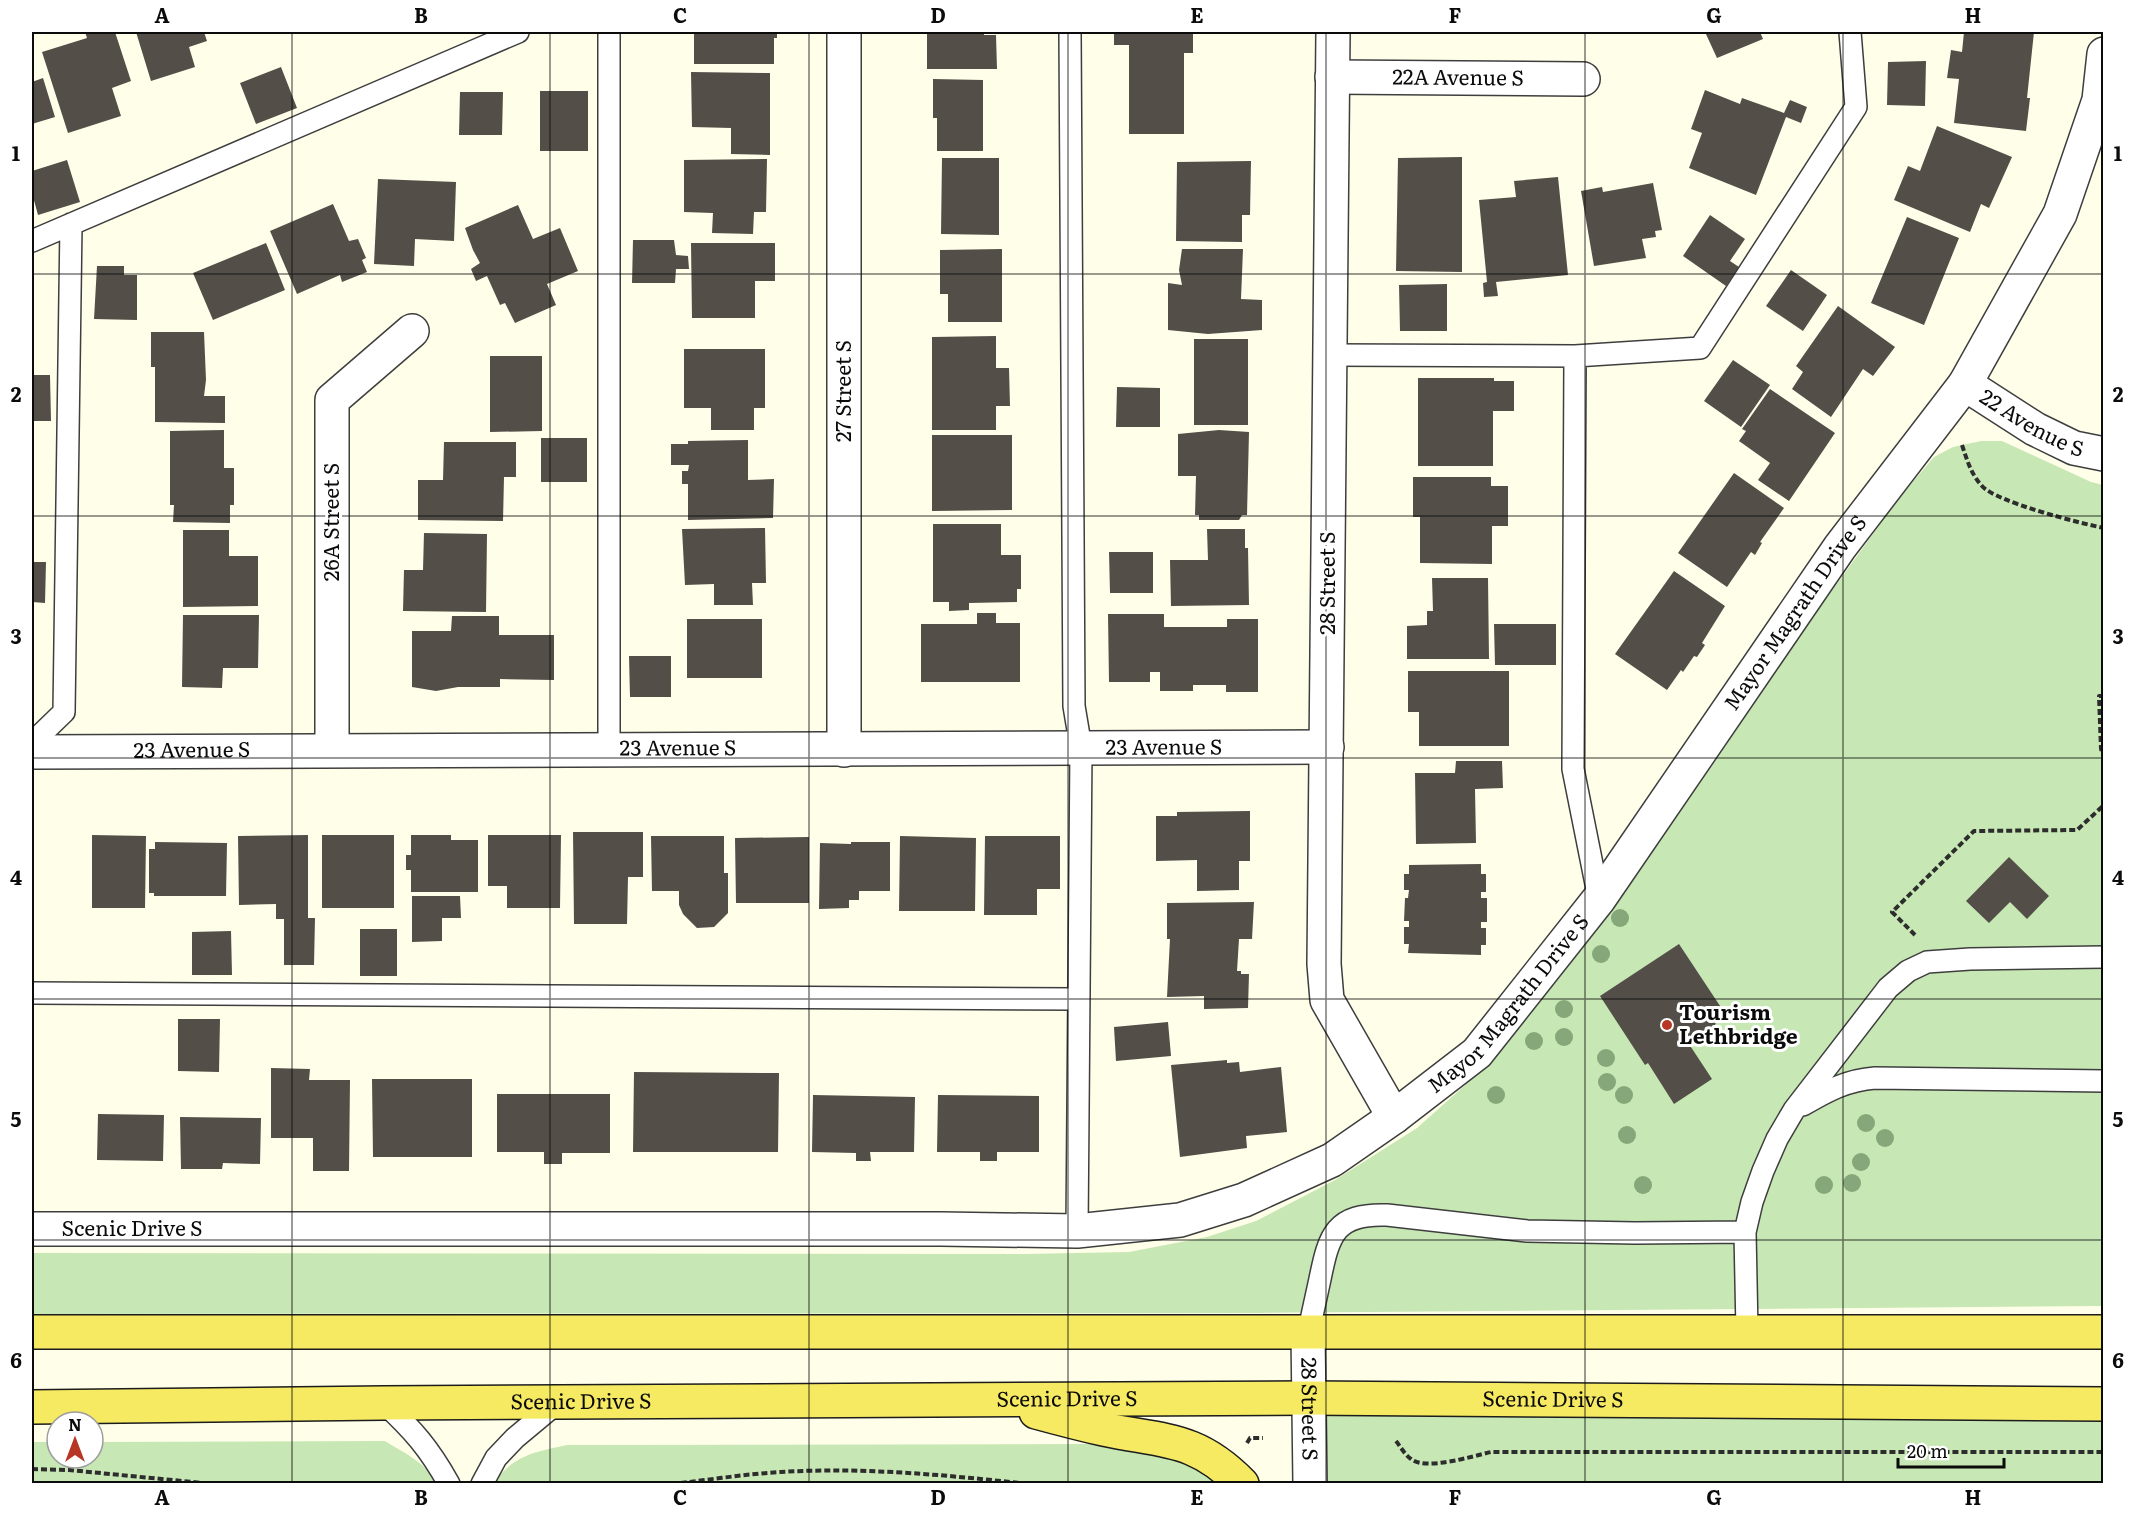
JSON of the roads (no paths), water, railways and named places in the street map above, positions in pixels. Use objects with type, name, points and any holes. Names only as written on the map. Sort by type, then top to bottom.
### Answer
[{"type":"main road","points":[[32,1332],[1308,1334],[1747,1331],[2103,1332]]},
{"type":"main road","name":"Scenic Drive S","points":[[32,1407],[1308,1398],[2103,1404]]},
{"type":"main road","points":[[991,1400],[1104,1429],[1181,1444],[1219,1462],[1242,1484]]},
{"type":"main road","points":[[2054,1404],[2103,1409]]},
{"type":"street","name":"27 Street S","points":[[844,32],[844,750]]},
{"type":"street","name":"28 Street S","points":[[1333,32],[1324,964],[1327,1000],[1394,1117]]},
{"type":"street","name":"Mayor Magrath Drive S","points":[[1394,1117],[1477,1053],[1599,899],[1840,547],[1965,384],[2060,214],[2099,100],[2103,54]]},
{"type":"street","name":"22A Avenue S","points":[[1332,77],[1583,79]]},
{"type":"street","name":"26A Street S","points":[[332,748],[332,400],[412,331]]},
{"type":"street","name":"22 Avenue S","points":[[1965,384],[2035,429],[2074,448],[2103,454]]},
{"type":"street","name":"23 Avenue S","points":[[32,752],[332,748],[844,750],[1327,747]]},
{"type":"street","name":"Scenic Drive S","points":[[32,1229],[1077,1231],[1180,1220],[1256,1196],[1332,1160],[1394,1117]]},
{"type":"street","name":"28 Street S","points":[[1308,1334],[1310,1484]]},
{"type":"lane","points":[[32,241],[518,32]]},
{"type":"lane","points":[[609,32],[609,749]]},
{"type":"lane","points":[[1070,32],[1074,706],[1081,748],[1077,1231]]},
{"type":"lane","points":[[1330,355],[1575,356],[1700,348],[1856,107],[1850,32]]},
{"type":"lane","points":[[32,742],[64,712],[71,224]]},
{"type":"lane","points":[[1575,356],[1573,769],[1599,899]]},
{"type":"lane","points":[[1747,1331],[1745,1232],[1763,1171],[1777,1139],[1794,1110],[1897,978],[1927,962],[2103,957]]},
{"type":"lane","points":[[32,993],[1078,999]]},
{"type":"lane","points":[[1794,1110],[1843,1083],[1856,1079],[2103,1081]]},
{"type":"lane","points":[[1308,1334],[1326,1249],[1336,1232],[1346,1222],[1357,1217],[1371,1214],[1387,1215],[1537,1231],[1745,1232]]},
{"type":"lane","points":[[384,1403],[414,1431],[432,1454],[449,1484]]},
{"type":"lane","points":[[482,1484],[496,1458],[515,1438],[557,1403]]},
{"type":"place","name":"Tourism Lethbridge","points":[[1667,1025]]}]
